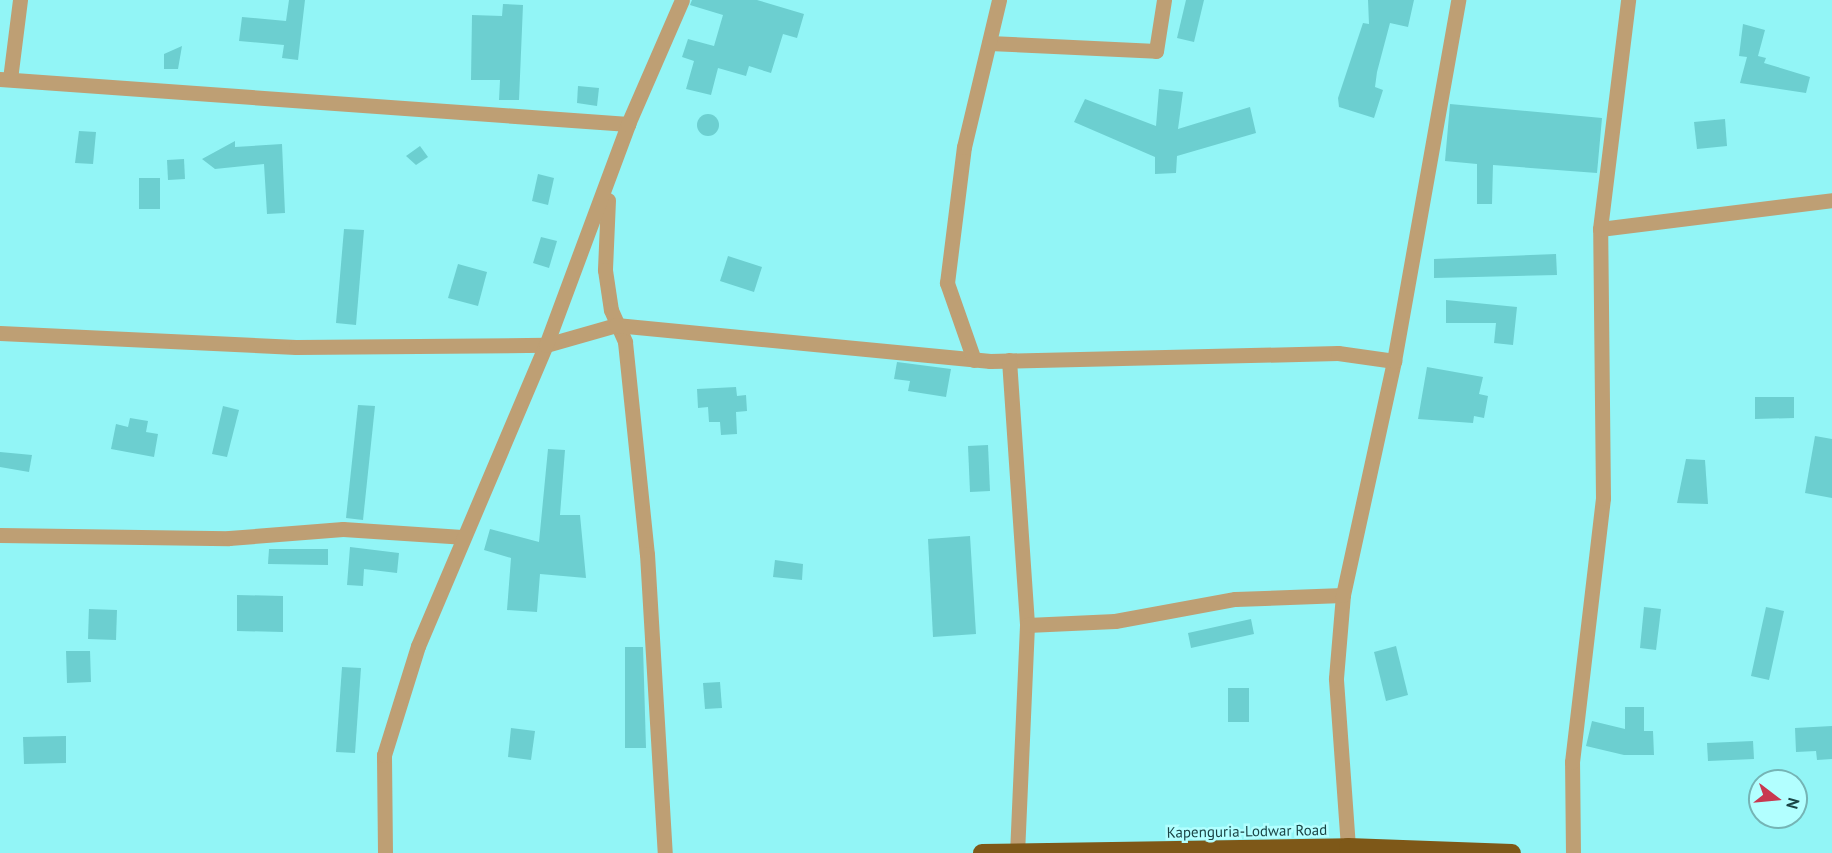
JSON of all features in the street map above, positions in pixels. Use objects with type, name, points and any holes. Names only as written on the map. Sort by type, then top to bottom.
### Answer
[{"type":"highway","name":"Kapenguria-Lodwar Road","points":[[982,853],[1348,847],[1512,853]]},
{"type":"street","points":[[20,0],[5,79],[628,124]]},
{"type":"street","points":[[385,853],[384,755],[418,646],[462,537],[546,345],[608,188],[628,124],[682,0]]},
{"type":"street","points":[[974,360],[948,283],[964,147],[999,0]]},
{"type":"street","points":[[989,43],[1156,51],[1164,0]]},
{"type":"street","points":[[1348,847],[1336,678],[1343,595],[1394,361],[1458,0]]},
{"type":"street","points":[[1573,853],[1572,762],[1603,498],[1600,229],[1628,0]]},
{"type":"street","points":[[608,188],[605,270],[616,325],[625,342],[646,554],[665,853]]},
{"type":"street","points":[[1600,229],[1832,200]]},
{"type":"street","points":[[0,333],[296,347],[546,345],[616,325],[974,360],[1338,353],[1394,361]]},
{"type":"street","points":[[1009,360],[1027,625],[1017,852]]},
{"type":"street","points":[[0,535],[229,538],[343,529],[462,537]]},
{"type":"street","points":[[1027,625],[1115,621],[1235,599],[1343,595]]},
{"type":"building","points":[[289,0],[305,0],[298,60],[282,58],[284,45],[239,41],[242,17],[286,21]]},
{"type":"building","points":[[692,0],[757,0],[804,14],[797,38],[783,34],[771,73],[749,66],[746,76],[718,68],[711,95],[686,89],[694,61],[682,57],[688,39],[714,46],[723,15],[690,5]]},
{"type":"building","points":[[1186,0],[1204,0],[1194,42],[1177,38]]},
{"type":"building","points":[[1368,0],[1414,0],[1408,27],[1390,23],[1377,72],[1375,87],[1383,90],[1374,118],[1339,107],[1338,98],[1363,23],[1369,24]]},
{"type":"building","points":[[503,4],[523,5],[519,100],[499,100],[500,80],[471,80],[472,15],[502,16]]},
{"type":"building","points":[[1743,24],[1765,30],[1758,56],[1766,58],[1764,63],[1810,77],[1806,93],[1740,83],[1747,57],[1739,56]]},
{"type":"building","points":[[182,46],[178,69],[164,69],[164,54]]},
{"type":"building","points":[[578,86],[599,88],[597,106],[577,103]]},
{"type":"building","points":[[1159,89],[1183,92],[1178,129],[1250,107],[1256,133],[1177,156],[1176,173],[1155,174],[1155,157],[1074,122],[1085,99],[1156,126]]},
{"type":"building","points":[[1450,104],[1602,118],[1597,173],[1493,165],[1492,204],[1477,204],[1477,164],[1445,161]]},
{"type":"building","points":[[708,114],[716,117],[719,125],[716,133],[708,136],[700,133],[697,125],[700,117]]},
{"type":"building","points":[[1725,119],[1727,146],[1697,149],[1694,122]]},
{"type":"building","points":[[79,131],[96,132],[93,164],[75,163]]},
{"type":"building","points":[[235,141],[235,147],[282,144],[285,213],[267,214],[264,164],[215,169],[202,159]]},
{"type":"building","points":[[420,146],[428,157],[416,165],[406,156]]},
{"type":"building","points":[[184,159],[185,179],[168,180],[167,160]]},
{"type":"building","points":[[538,174],[554,178],[548,205],[532,201]]},
{"type":"building","points":[[139,178],[160,178],[160,209],[139,209]]},
{"type":"building","points":[[344,229],[364,230],[356,325],[336,323]]},
{"type":"building","points":[[541,237],[557,241],[549,268],[533,263]]},
{"type":"building","points":[[1556,254],[1557,275],[1434,278],[1434,259]]},
{"type":"building","points":[[728,256],[762,267],[754,292],[720,281]]},
{"type":"building","points":[[458,264],[487,272],[478,306],[448,298]]},
{"type":"building","points":[[1446,300],[1517,307],[1513,345],[1494,343],[1496,323],[1446,323]]},
{"type":"building","points":[[897,362],[951,369],[946,397],[908,391],[910,381],[894,379]]},
{"type":"building","points":[[1427,367],[1483,377],[1479,394],[1488,396],[1484,418],[1474,416],[1473,423],[1418,419]]},
{"type":"building","points":[[736,387],[737,396],[746,395],[747,411],[736,412],[737,434],[721,435],[720,422],[709,422],[708,407],[698,408],[697,389]]},
{"type":"building","points":[[1755,397],[1794,397],[1794,418],[1755,419]]},
{"type":"building","points":[[358,405],[375,406],[363,520],[346,518]]},
{"type":"building","points":[[223,406],[239,410],[227,457],[212,454]]},
{"type":"building","points":[[130,418],[148,421],[146,432],[158,434],[154,457],[111,449],[116,424],[128,427]]},
{"type":"building","points":[[1815,436],[1832,439],[1832,498],[1805,493]]},
{"type":"building","points":[[988,445],[990,491],[970,492],[968,446]]},
{"type":"building","points":[[548,449],[565,450],[560,515],[580,515],[586,578],[540,574],[537,612],[507,610],[511,558],[484,550],[490,529],[539,542]]},
{"type":"building","points":[[0,452],[32,455],[29,472],[0,467]]},
{"type":"building","points":[[1686,459],[1705,460],[1708,504],[1677,503]]},
{"type":"building","points":[[970,536],[976,634],[933,637],[928,539]]},
{"type":"building","points":[[350,547],[399,553],[397,573],[364,569],[363,586],[347,585]]},
{"type":"building","points":[[269,549],[328,549],[328,565],[268,564]]},
{"type":"building","points":[[775,560],[803,564],[802,580],[773,577]]},
{"type":"building","points":[[237,595],[283,596],[283,632],[237,631]]},
{"type":"building","points":[[1644,607],[1661,609],[1656,650],[1640,648]]},
{"type":"building","points":[[1766,607],[1784,611],[1769,680],[1751,676]]},
{"type":"building","points":[[89,609],[117,610],[116,640],[88,639]]},
{"type":"building","points":[[1251,619],[1254,634],[1191,648],[1188,633]]},
{"type":"building","points":[[1396,646],[1408,695],[1386,701],[1374,652]]},
{"type":"building","points":[[625,647],[643,647],[646,748],[625,748]]},
{"type":"building","points":[[66,651],[90,651],[91,682],[67,683]]},
{"type":"building","points":[[342,667],[361,668],[355,753],[336,752]]},
{"type":"building","points":[[720,682],[722,708],[705,709],[703,683]]},
{"type":"building","points":[[1228,688],[1249,688],[1249,722],[1228,722]]},
{"type":"building","points":[[1625,707],[1644,707],[1644,731],[1653,731],[1654,755],[1624,755],[1586,746],[1592,721],[1625,729]]},
{"type":"building","points":[[1832,726],[1832,759],[1817,760],[1816,751],[1796,752],[1795,728]]},
{"type":"building","points":[[511,728],[535,731],[531,760],[508,757]]},
{"type":"building","points":[[66,736],[66,763],[24,764],[23,737]]},
{"type":"building","points":[[1753,741],[1754,759],[1708,761],[1707,743]]}]
